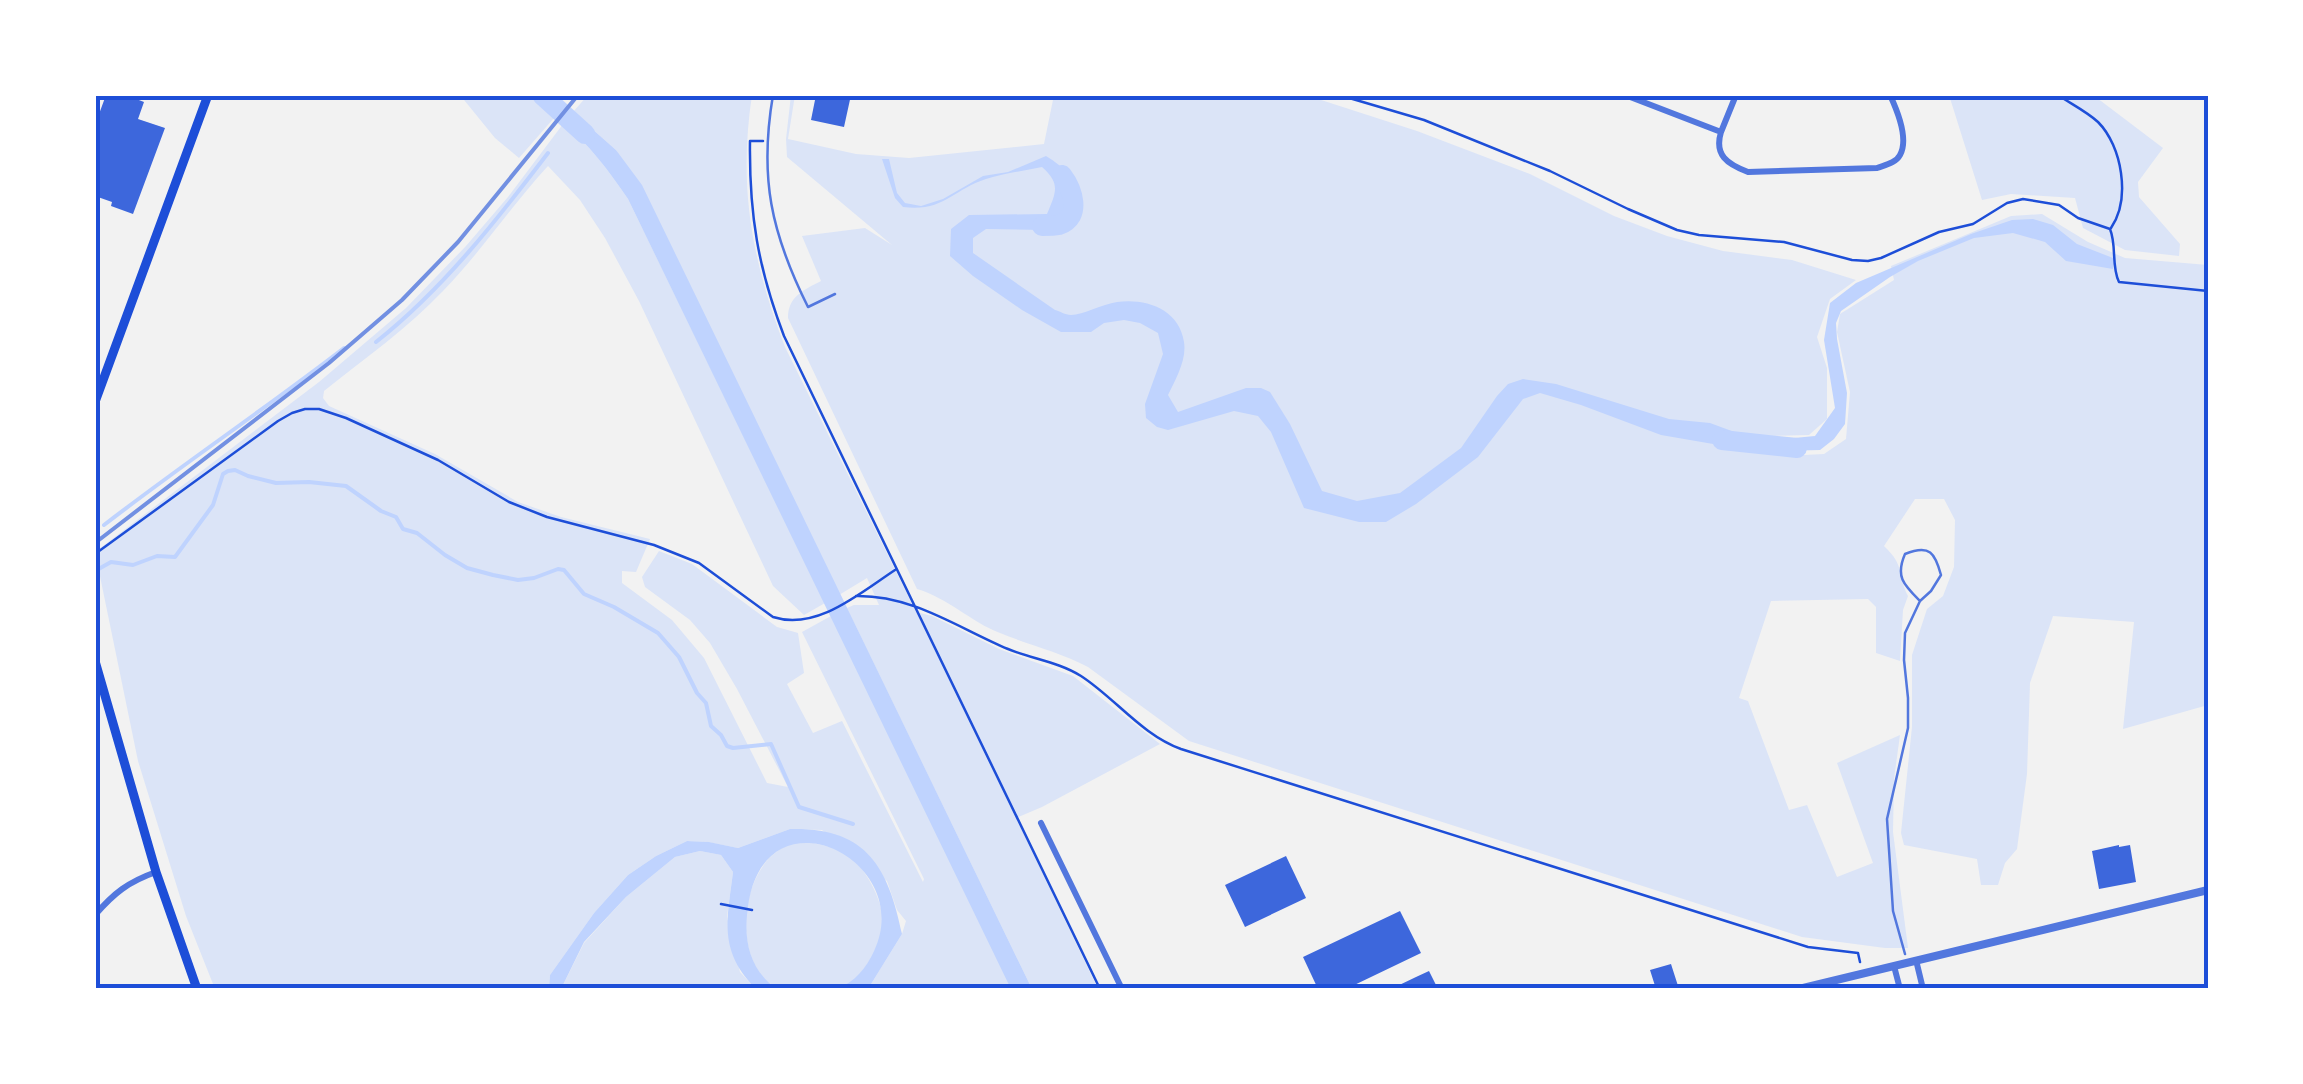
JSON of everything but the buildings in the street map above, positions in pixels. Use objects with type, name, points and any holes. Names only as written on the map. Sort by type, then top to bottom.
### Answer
[{"type":"main road","points":[[95,402],[208,95]]},
{"type":"main road","points":[[95,661],[156,872],[197,989]]},
{"type":"street","points":[[1625,95],[1721,132]]},
{"type":"street","points":[[1736,95],[1721,132],[1719,152],[1748,172],[1878,168],[1896,160],[1902,149],[1901,128],[1890,95]]},
{"type":"street","points":[[1042,823],[1122,989]]},
{"type":"street","points":[[95,915],[114,893],[156,872]]},
{"type":"street","points":[[1799,989],[1910,959],[2208,890]]},
{"type":"street","points":[[1910,959],[1923,989]]},
{"type":"street","points":[[1894,966],[1900,989]]},
{"type":"lane","points":[[773,95],[767,141],[772,212],[779,242],[808,307],[835,294]]},
{"type":"lane","points":[[1910,959],[1893,911],[1887,819],[1908,728],[1906,634],[1920,601],[1941,576],[1936,557],[1927,550],[1906,554],[1900,570],[1902,581],[1920,601]]},
{"type":"path","points":[[1338,95],[1424,120],[1550,171],[1677,230],[1699,235],[1784,242],[1868,261],[1939,232],[1974,224],[2007,203],[2023,199],[2058,205],[2078,218],[2110,229]]},
{"type":"path","points":[[2058,95],[2100,124],[2115,150],[2121,192],[2118,216],[2110,229],[2118,280],[2208,290]]},
{"type":"path","points":[[767,141],[750,142],[750,203],[756,247],[784,336],[1100,989]]},
{"type":"path","points":[[95,554],[278,421],[305,409],[320,409],[438,460],[546,517],[617,534],[699,563],[784,621],[810,620],[896,569]]},
{"type":"path","points":[[856,596],[916,606],[1008,649],[1065,668],[1168,745],[1796,943],[1858,953],[1861,965]]},
{"type":"path","points":[[721,904],[752,910]]},
{"type":"shaded area","points":[[460,95],[529,95],[554,118],[519,158],[495,138]]},
{"type":"shaded area","points":[[588,95],[752,95],[748,192],[764,284],[785,347],[916,612],[1073,676],[1160,744],[1016,818],[1098,989],[1032,989],[847,608],[879,605],[867,578],[839,595],[685,277],[616,150],[573,112]]},
{"type":"shaded area","points":[[791,95],[795,95],[788,139],[856,154],[909,158],[1044,144],[1054,95],[1297,95],[1417,131],[1530,174],[1614,216],[1667,236],[1723,251],[1792,260],[1856,280],[1830,299],[1817,337],[1827,368],[1827,419],[1809,435],[1772,436],[1771,454],[1784,456],[1824,454],[1846,439],[1850,392],[1837,332],[1840,314],[1894,280],[1891,266],[2011,216],[2042,214],[2088,242],[2125,258],[2208,265],[2208,705],[2123,729],[2134,622],[2053,616],[2030,683],[2027,774],[2017,849],[2005,863],[1998,885],[1981,885],[1977,859],[1904,845],[1901,833],[1912,727],[1912,655],[1927,609],[1943,596],[1954,567],[1955,520],[1944,499],[1915,499],[1884,546],[1898,565],[1908,596],[1903,610],[1900,661],[1876,653],[1876,607],[1868,599],[1771,601],[1739,698],[1748,701],[1789,810],[1807,805],[1837,877],[1873,863],[1837,763],[1900,735],[1893,832],[1908,948],[1802,937],[1189,741],[1088,667],[989,628],[917,589],[788,318],[794,299],[821,281],[802,236],[865,228],[892,245],[787,157],[786,139]]},
{"type":"shaded area","points":[[1949,95],[2091,95],[2101,101],[2163,148],[2138,182],[2139,197],[2180,244],[2179,256],[2125,250],[2083,228],[2075,198],[2011,194],[1982,200]]},
{"type":"shaded area","points":[[563,124],[590,149],[628,199],[825,603],[804,615],[773,586],[639,301],[580,200],[548,166],[443,291],[324,391],[323,398],[329,406],[435,454],[518,502],[650,539],[636,572],[622,571],[622,583],[672,620],[704,658],[767,783],[788,787],[710,643],[690,620],[645,587],[642,577],[659,551],[692,564],[777,627],[798,633],[804,673],[787,684],[813,733],[842,721],[923,882],[802,632],[831,616],[1016,989],[868,989],[906,921],[897,910],[887,881],[822,830],[790,829],[738,848],[687,841],[656,856],[628,875],[594,913],[550,975],[549,989],[215,989],[186,916],[138,761],[95,552],[319,382],[406,308],[508,197]]},
{"type":"shaded area","points":[[793,842],[824,845],[851,858],[879,902],[882,933],[862,971],[843,987],[820,990],[775,986],[761,975],[749,950],[747,906],[756,878],[769,858]]},
{"type":"shaded area","points":[[700,851],[721,855],[733,872],[727,917],[740,972],[756,989],[561,989],[584,943],[626,897],[675,857]]},
{"type":"water","points":[[573,112],[616,150],[642,185],[1032,989],[1011,989],[628,199],[590,149],[563,124]]},
{"type":"water","points":[[1046,156],[1064,170],[1072,185],[1064,224],[1044,230],[986,229],[973,238],[973,253],[1055,310],[1067,314],[1128,301],[1160,308],[1176,321],[1184,342],[1182,363],[1168,395],[1178,412],[1246,388],[1270,392],[1322,491],[1357,501],[1400,493],[1461,448],[1497,396],[1508,384],[1523,379],[1556,384],[1669,419],[1710,423],[1748,437],[1748,450],[1661,435],[1540,393],[1523,399],[1478,457],[1386,522],[1359,522],[1304,508],[1271,432],[1258,416],[1234,411],[1168,430],[1146,418],[1145,404],[1163,354],[1158,333],[1124,320],[1104,323],[1091,332],[1061,332],[1022,310],[950,256],[951,229],[969,215],[1047,214],[1055,189],[1052,178],[1042,167],[986,179],[938,203],[917,208],[903,207],[895,198],[882,159],[889,159],[897,193],[905,203],[921,206],[943,199],[983,176],[1008,172]]},
{"type":"water","points":[[2033,219],[2053,225],[2077,244],[2113,258],[2113,269],[2066,261],[2045,242],[2013,233],[1974,238],[1918,261],[1841,311],[1836,323],[1837,339],[1847,393],[1845,424],[1834,439],[1820,450],[1772,451],[1773,440],[1815,436],[1835,408],[1824,340],[1830,303],[1856,283],[1971,234],[2012,220]]},
{"type":"water","points":[[790,829],[838,835],[855,843],[880,870],[902,934],[868,989],[837,989],[859,974],[874,951],[882,917],[874,887],[856,863],[831,848],[804,843],[778,851],[757,874],[747,915],[747,936],[756,966],[777,989],[756,989],[736,961],[728,934],[733,872],[721,855],[700,851],[675,857],[626,897],[584,942],[561,989],[549,989],[550,975],[594,913],[628,875],[656,856],[687,841],[738,848]]},
{"type":"waterway","points":[[542,95],[585,134]]},
{"type":"waterway","points":[[376,342],[446,277],[548,153]]},
{"type":"waterway","points":[[1042,226],[1059,225],[1071,216],[1072,194],[1062,175]]},
{"type":"waterway","points":[[104,525],[344,348]]},
{"type":"waterway","points":[[1722,440],[1797,448]]},
{"type":"waterway","points":[[95,571],[111,562],[133,565],[157,556],[175,557],[213,505],[223,474],[228,471],[276,483],[346,486],[396,517],[403,529],[417,533],[467,568],[518,580],[564,570],[584,594],[658,633],[679,657],[706,703],[711,726],[727,746],[771,744],[799,807],[853,824]]},
{"type":"railway","points":[[95,543],[329,363],[402,300],[458,242],[578,95]]}]
